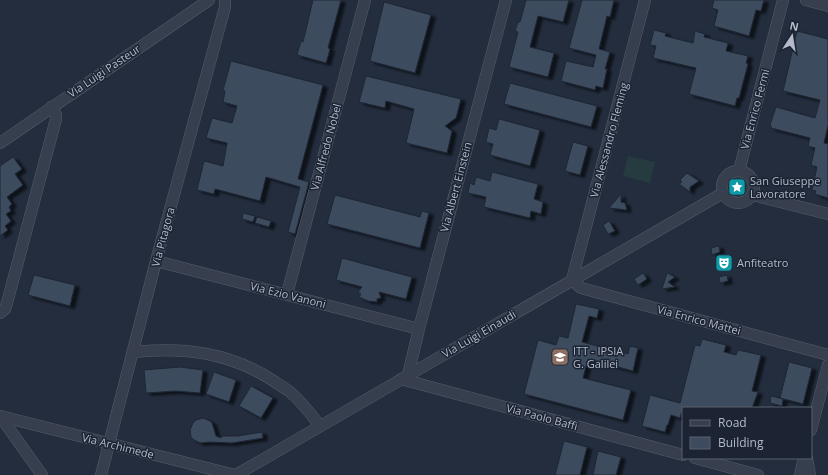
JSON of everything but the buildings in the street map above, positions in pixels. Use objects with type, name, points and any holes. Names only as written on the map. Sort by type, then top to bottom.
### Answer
[{"type":"street","name":"Via Luigi Pasteur","points":[[0,143],[209,0]]},
{"type":"street","name":"Via Pitagora","points":[[101,475],[156,261],[225,8],[225,0]]},
{"type":"street","name":"Via Alfredo Nobel","points":[[287,294],[365,0]]},
{"type":"street","name":"Via Albert Einstein","points":[[405,377],[506,0]]},
{"type":"street","name":"Via Alessandro Fleming","points":[[572,280],[645,0]]},
{"type":"street","name":"Via Enrico Fermi","points":[[739,171],[783,0]]},
{"type":"street","points":[[806,0],[828,6]]},
{"type":"street","points":[[0,313],[7,303],[56,119],[56,115],[51,107]]},
{"type":"street","points":[[739,171],[749,175],[752,179],[754,184],[753,195],[745,202],[735,204],[726,198],[722,188],[725,178],[733,172],[739,171]]},
{"type":"street","name":"Via Luigi Einaudi","points":[[236,475],[723,193]]},
{"type":"street","points":[[753,195],[828,214]]},
{"type":"street","name":"Via Ezio Vanoni","points":[[156,261],[419,329]]},
{"type":"street","name":"Via Enrico Mattei","points":[[572,280],[580,288],[828,354]]},
{"type":"street","points":[[133,352],[160,350],[198,352],[234,361],[257,371],[289,391],[307,409],[320,426]]},
{"type":"street","points":[[812,426],[828,365]]},
{"type":"street","name":"Via Paolo Baffi","points":[[405,377],[682,455]]},
{"type":"street","points":[[0,416],[42,475]]},
{"type":"street","name":"Via Archimede","points":[[0,416],[236,475]]},
{"type":"street","points":[[699,459],[758,475]]},
{"type":"street","points":[[800,475],[805,459]]},
{"type":"street","points":[[805,459],[810,475]]},
{"type":"green space","points":[[628,156],[655,162],[650,183],[623,176]]},
{"type":"green space","points":[[738,177],[745,180],[748,187],[745,194],[738,197],[731,194],[728,187],[731,180]]},
{"type":"place","name":"San Giuseppe Lavoratore","points":[[737,187]]},
{"type":"place","name":"Anfiteatro","points":[[724,263]]},
{"type":"place","name":"ITT - IPSIA G. Galilei","points":[[560,357]]}]
